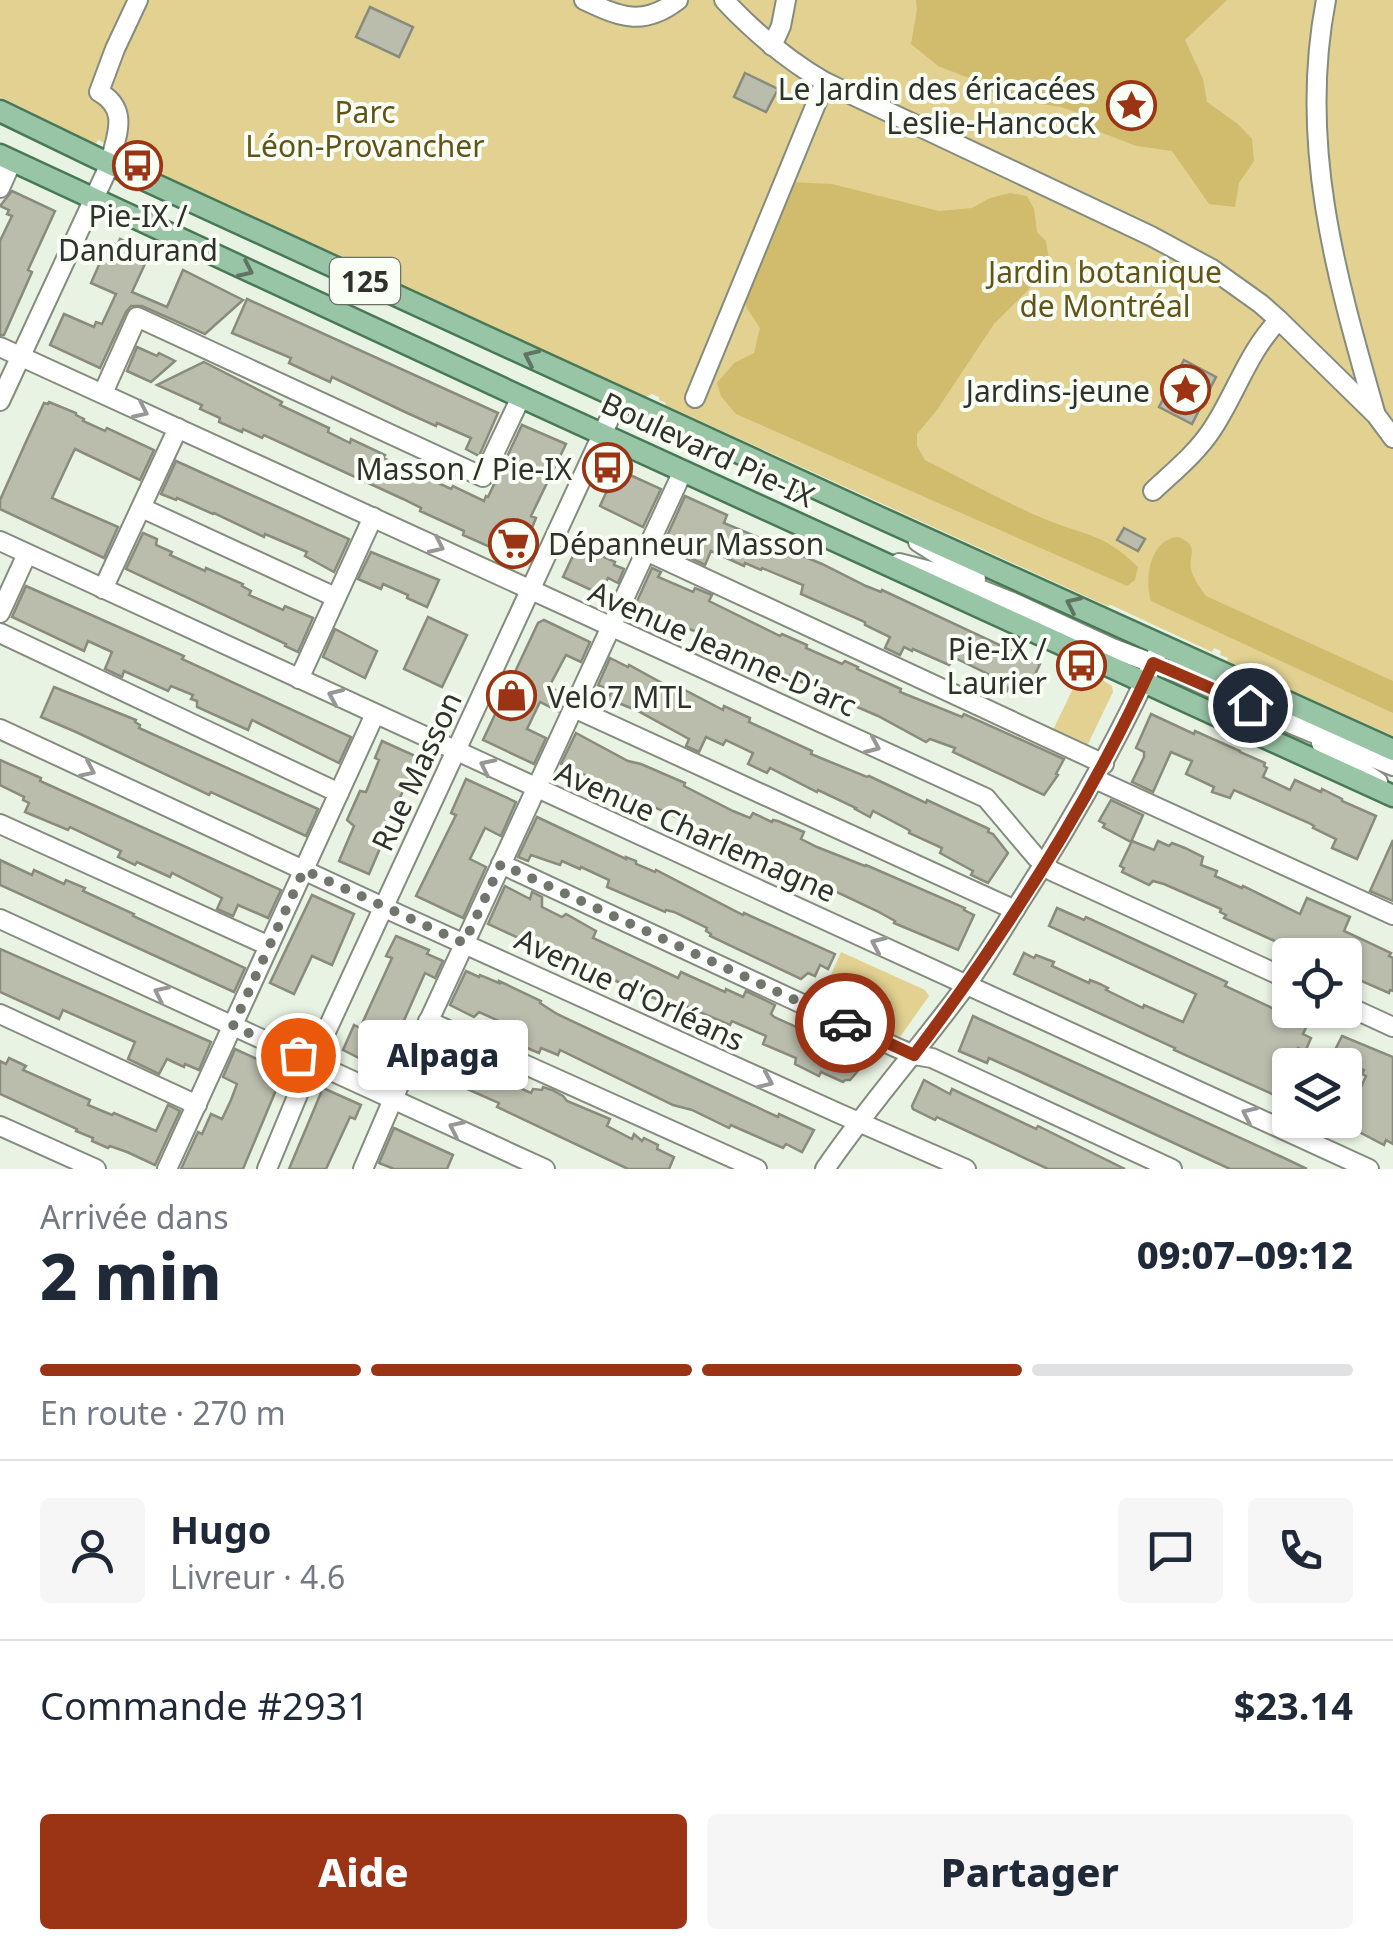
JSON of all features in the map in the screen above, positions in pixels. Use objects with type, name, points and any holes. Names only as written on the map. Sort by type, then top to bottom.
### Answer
[{"type":"main road","name":"Boulevard Pie-IX","points":[[0,111],[883,520],[1393,794]]},
{"type":"main road","name":"Boulevard Pie-IX","points":[[6,158],[864,554],[1393,750]]},
{"type":"street","points":[[0,401],[110,164],[118,120],[112,101],[99,92],[138,0]]},
{"type":"street","points":[[584,0],[617,15],[638,18],[678,0]]},
{"type":"street","points":[[724,0],[794,64],[825,82],[1182,251],[1241,289],[1279,320],[1376,415],[1393,438]]},
{"type":"street","points":[[772,46],[786,0]]},
{"type":"street","points":[[1326,0],[1317,83],[1318,159],[1334,263],[1376,415]]},
{"type":"street","points":[[695,398],[825,82]]},
{"type":"street","points":[[0,188],[6,158]]},
{"type":"street","points":[[103,393],[136,317],[484,477],[521,397]]},
{"type":"street","points":[[1152,492],[1212,430],[1256,350],[1279,320]]},
{"type":"street","name":"Avenue Jeanne-D'arc","points":[[0,346],[986,798],[1044,865],[1058,875],[1272,972]]},
{"type":"street","name":"Rue Masson","points":[[267,1169],[312,1062],[620,398]]},
{"type":"street","points":[[103,589],[178,428]]},
{"type":"street","points":[[363,1169],[684,471]]},
{"type":"street","points":[[142,508],[336,597]]},
{"type":"street","points":[[299,679],[373,517]]},
{"type":"street","points":[[883,520],[1010,601]]},
{"type":"street","name":"Avenue Charlemagne","points":[[0,542],[1370,1169]]},
{"type":"street","points":[[646,552],[1393,916]]},
{"type":"street","points":[[0,613],[27,554]]},
{"type":"street","points":[[864,554],[942,574],[1010,601],[1393,766]]},
{"type":"street","points":[[0,634],[339,793]]},
{"type":"street","points":[[825,1169],[858,1121],[967,984],[1100,771],[1153,663]]},
{"type":"street","points":[[574,708],[1014,910]]},
{"type":"street","points":[[168,1169],[375,714]]},
{"type":"street","points":[[1296,726],[1393,794]]},
{"type":"street","name":"Avenue d'Orléans","points":[[0,729],[383,907],[966,1169]]},
{"type":"street","points":[[0,824],[269,946]]},
{"type":"street","points":[[501,864],[1172,1169]]},
{"type":"street","points":[[0,919],[545,1169]]},
{"type":"street","points":[[1362,1012],[1393,1026]]},
{"type":"street","points":[[0,1014],[197,1105]]},
{"type":"street","points":[[428,1022],[757,1169]]},
{"type":"street","points":[[0,1126],[96,1169]]},
{"type":"green space","name":"Jardin botanique de Montréal","points":[[0,0],[1393,0],[1393,736],[1227,661],[1221,651],[1214,648],[1212,652],[1107,606],[665,405],[659,397],[646,397],[174,180],[152,169],[147,161],[139,158],[136,162],[98,140],[96,144],[0,97]]},
{"type":"green space","points":[[1083,668],[1112,686],[1113,692],[1086,748],[1052,732]]},
{"type":"green space","points":[[841,952],[925,990],[929,996],[895,1044],[817,1006]]},
{"type":"shaded area","name":"Le Jardin des éricacées Leslie-Hancock","points":[[916,0],[1227,0],[1185,40],[1203,79],[1207,102],[1252,139],[1254,161],[1239,183],[1235,207],[1209,204],[1172,151],[1136,146],[1100,132],[1081,114],[993,92],[938,66],[911,44]]},
{"type":"shaded area","points":[[791,182],[832,184],[939,211],[972,208],[1010,193],[1027,196],[1034,209],[1037,232],[1046,241],[1049,259],[1044,274],[994,324],[917,434],[917,446],[925,460],[1032,513],[1115,548],[1138,567],[1135,580],[1127,586],[736,414],[721,396],[717,383],[734,363],[754,353],[760,328],[741,291]]},
{"type":"shaded area","points":[[1178,537],[1191,548],[1192,573],[1206,596],[1393,681],[1393,713],[1151,601],[1148,582],[1155,552],[1169,539]]},
{"type":"building","points":[[370,7],[413,27],[399,57],[356,37]]},
{"type":"building","points":[[745,73],[778,89],[766,112],[734,97]]},
{"type":"building","points":[[12,191],[55,211],[28,270],[32,272],[4,335],[0,335],[0,241],[12,216],[0,206]]},
{"type":"building","points":[[120,239],[150,253],[132,292],[167,307],[183,270],[243,300],[205,334],[142,306],[131,306],[100,368],[50,345],[64,314],[94,327],[96,322],[102,324],[116,294],[91,283],[109,242],[117,245]]},
{"type":"building","points":[[247,299],[498,413],[479,456],[466,449],[471,438],[437,423],[436,426],[332,377],[330,382],[289,363],[291,358],[232,333]]},
{"type":"building","points":[[137,347],[175,361],[151,382],[127,371]]},
{"type":"building","points":[[1184,360],[1216,377],[1192,424],[1159,407]]},
{"type":"building","points":[[204,362],[350,443],[351,439],[385,455],[383,458],[484,501],[522,425],[566,444],[531,516],[536,518],[519,560],[463,535],[464,531],[403,499],[264,435],[262,438],[219,422],[220,418],[200,409],[202,405],[157,385]]},
{"type":"building","points":[[44,403],[76,413],[83,421],[154,450],[140,480],[75,449],[52,498],[118,527],[104,558],[0,509],[0,500],[25,444]]},
{"type":"building","points":[[176,461],[349,539],[334,572],[305,556],[307,552],[161,494]]},
{"type":"building","points":[[617,469],[661,489],[643,527],[600,506]]},
{"type":"building","points":[[685,496],[727,515],[724,523],[882,590],[1040,664],[1025,695],[992,685],[996,678],[955,658],[949,665],[913,649],[904,647],[900,655],[885,648],[890,637],[801,594],[803,585],[762,568],[745,563],[744,566],[711,551],[705,565],[663,545]]},
{"type":"building","points":[[1124,528],[1145,539],[1138,551],[1117,540]]},
{"type":"building","points":[[143,533],[157,539],[156,545],[172,552],[170,555],[243,584],[251,591],[249,595],[313,618],[298,652],[126,569]]},
{"type":"building","points":[[578,545],[624,569],[618,583],[608,578],[600,594],[563,577]]},
{"type":"building","points":[[371,552],[439,580],[427,607],[383,584],[381,589],[358,579]]},
{"type":"building","points":[[652,568],[661,572],[658,577],[693,592],[695,588],[712,595],[709,601],[842,664],[845,661],[858,667],[901,689],[900,692],[962,717],[964,714],[1064,759],[1058,775],[1044,795],[953,752],[955,748],[930,739],[926,742],[829,695],[829,691],[749,662],[745,654],[634,608]]},
{"type":"building","points":[[26,586],[184,656],[182,659],[351,737],[339,763],[252,720],[248,730],[197,707],[197,701],[191,699],[193,695],[171,686],[168,691],[124,671],[122,677],[105,669],[112,652],[88,641],[84,651],[12,617]]},
{"type":"building","points":[[428,617],[467,635],[442,687],[404,669]]},
{"type":"building","points":[[544,620],[590,642],[581,662],[566,655],[549,687],[566,695],[558,711],[540,702],[527,729],[546,738],[534,764],[483,740],[538,623]]},
{"type":"building","points":[[335,629],[377,651],[365,678],[323,657]]},
{"type":"building","points":[[610,658],[675,690],[677,686],[723,710],[724,706],[750,718],[749,722],[812,751],[811,754],[989,829],[1008,853],[988,883],[940,853],[942,848],[873,811],[870,817],[770,768],[767,773],[748,764],[753,753],[726,740],[723,745],[706,737],[699,752],[686,746],[689,739],[608,699],[612,691],[598,685]]},
{"type":"building","points":[[54,687],[136,720],[139,728],[318,809],[306,836],[41,717]]},
{"type":"building","points":[[1151,714],[1265,763],[1263,777],[1290,790],[1295,780],[1376,816],[1357,859],[1332,848],[1336,839],[1309,823],[1234,790],[1230,798],[1212,792],[1214,787],[1186,774],[1192,761],[1171,752],[1153,792],[1132,782],[1144,757],[1144,752],[1136,748]]},
{"type":"building","points":[[576,733],[628,761],[685,783],[684,786],[733,811],[750,818],[753,813],[778,821],[804,832],[801,839],[817,847],[965,908],[974,915],[958,950],[561,764]]},
{"type":"building","points":[[382,741],[424,760],[417,776],[411,774],[396,806],[402,809],[369,874],[339,861],[354,826],[347,820],[360,791],[366,792]]},
{"type":"building","points":[[0,760],[281,890],[268,918],[238,905],[233,916],[217,909],[222,898],[172,873],[170,877],[137,862],[135,865],[118,857],[121,851],[70,827],[68,830],[25,812],[29,803],[24,797],[0,785]]},
{"type":"building","points":[[466,779],[516,802],[501,836],[485,828],[470,859],[486,867],[463,918],[416,896],[456,815],[451,813]]},
{"type":"building","points":[[1111,800],[1143,815],[1131,842],[1099,821]]},
{"type":"building","points":[[537,817],[835,954],[828,969],[820,965],[815,976],[808,973],[801,979],[710,936],[707,928],[674,912],[665,912],[607,887],[609,880],[581,867],[531,855],[528,861],[518,857]]},
{"type":"building","points":[[1393,840],[1393,901],[1370,891]]},
{"type":"building","points":[[1132,841],[1154,850],[1158,841],[1169,846],[1172,843],[1203,857],[1201,865],[1217,871],[1215,876],[1300,914],[1307,898],[1350,917],[1344,931],[1359,938],[1272,940],[1224,918],[1221,909],[1164,884],[1153,881],[1149,885],[1122,872],[1124,868],[1120,866]]},
{"type":"building","points":[[0,860],[32,875],[34,870],[64,884],[66,880],[85,888],[83,891],[245,968],[234,992],[0,885]]},
{"type":"building","points":[[505,886],[530,899],[532,892],[542,897],[542,907],[562,917],[566,914],[596,931],[593,938],[678,978],[681,972],[743,997],[746,991],[775,1005],[771,1014],[774,1017],[825,1040],[828,1035],[835,1039],[841,1036],[875,1051],[850,1080],[843,1082],[821,1072],[819,1076],[795,1064],[796,1058],[763,1044],[766,1036],[732,1021],[730,1025],[681,1004],[679,1007],[651,997],[566,958],[567,955],[488,924]]},
{"type":"building","points":[[312,895],[354,914],[332,965],[312,956],[294,994],[270,983]]},
{"type":"building","points":[[1057,908],[1084,920],[1086,917],[1227,982],[1225,986],[1272,1008],[1272,1028],[1306,1028],[1303,1034],[1311,1038],[1307,1048],[1272,1048],[1272,1094],[1014,974],[1024,953],[1034,958],[1036,955],[1143,1008],[1144,1005],[1183,1022],[1196,994],[1049,926]]},
{"type":"building","points":[[396,936],[429,950],[427,954],[443,961],[435,978],[425,973],[394,1043],[390,1041],[377,1067],[343,1050],[354,1025],[360,1028],[392,958],[386,956]]},
{"type":"building","points":[[1362,939],[1391,953],[1393,991],[1389,993],[1362,981]]},
{"type":"building","points":[[0,949],[211,1042],[199,1070],[167,1059],[159,1074],[128,1059],[135,1042],[63,1010],[59,1019],[0,992]]},
{"type":"building","points":[[466,971],[499,981],[541,1001],[557,1014],[814,1130],[802,1152],[786,1144],[783,1148],[673,1105],[560,1050],[558,1055],[541,1048],[539,1053],[505,1042],[512,1027],[479,1012],[474,1017],[450,1005]]},
{"type":"building","points":[[973,1016],[1307,1169],[1230,1169],[989,1058],[987,1063],[959,1051]]},
{"type":"building","points":[[1342,1036],[1393,1057],[1393,1144],[1386,1140],[1384,1145],[1362,1133],[1362,1085],[1366,1076],[1362,1074],[1362,1048],[1336,1048]]},
{"type":"building","points":[[435,1038],[457,1053],[457,1060],[531,1093],[543,1087],[552,1090],[567,1101],[610,1119],[607,1126],[632,1139],[634,1134],[642,1141],[644,1138],[658,1145],[657,1149],[674,1157],[669,1169],[628,1169],[497,1107],[499,1103],[447,1080],[444,1087],[418,1073]]},
{"type":"building","points":[[235,1049],[279,1069],[276,1090],[243,1169],[181,1169],[211,1114],[222,1119],[231,1100],[237,1084],[223,1077]]},
{"type":"building","points":[[9,1058],[26,1066],[23,1070],[90,1100],[88,1105],[156,1131],[168,1105],[180,1111],[155,1165],[92,1141],[77,1129],[0,1094],[0,1061],[6,1064]]},
{"type":"building","points":[[924,1080],[1036,1129],[1038,1126],[1125,1169],[1048,1169],[937,1117],[935,1120],[912,1106]]},
{"type":"building","points":[[323,1088],[361,1105],[355,1119],[350,1117],[326,1169],[289,1169]]},
{"type":"building","points":[[394,1128],[453,1155],[447,1169],[394,1169],[379,1163]]},
{"type":"way so far","points":[[298,1055],[233,1026],[304,870],[464,943],[501,864],[845,1023]]},
{"type":"place","name":"Le Jardin des éricacées Leslie-Hancock","points":[[1131,105]]},
{"type":"place","name":"Pie-IX / Dandurand","points":[[138,166]]},
{"type":"place","name":"Jardins-jeune","points":[[1185,390]]},
{"type":"place","name":"Masson / Pie-IX","points":[[607,468]]},
{"type":"place","name":"Dépanneur Masson","points":[[513,543]]},
{"type":"place","name":"Pie-IX / Laurier","points":[[1082,665]]},
{"type":"place","name":"Velo7 MTL","points":[[512,696]]},
{"type":"place","name":"Alpaga","points":[[298,1055]]},
{"type":"route","points":[[845,1023],[914,1055],[967,984],[1044,865],[1104,764],[1153,663],[1250,705]]},
{"type":"park label","name":"Parc Léon-Provancher","points":[[365,128]]}]
